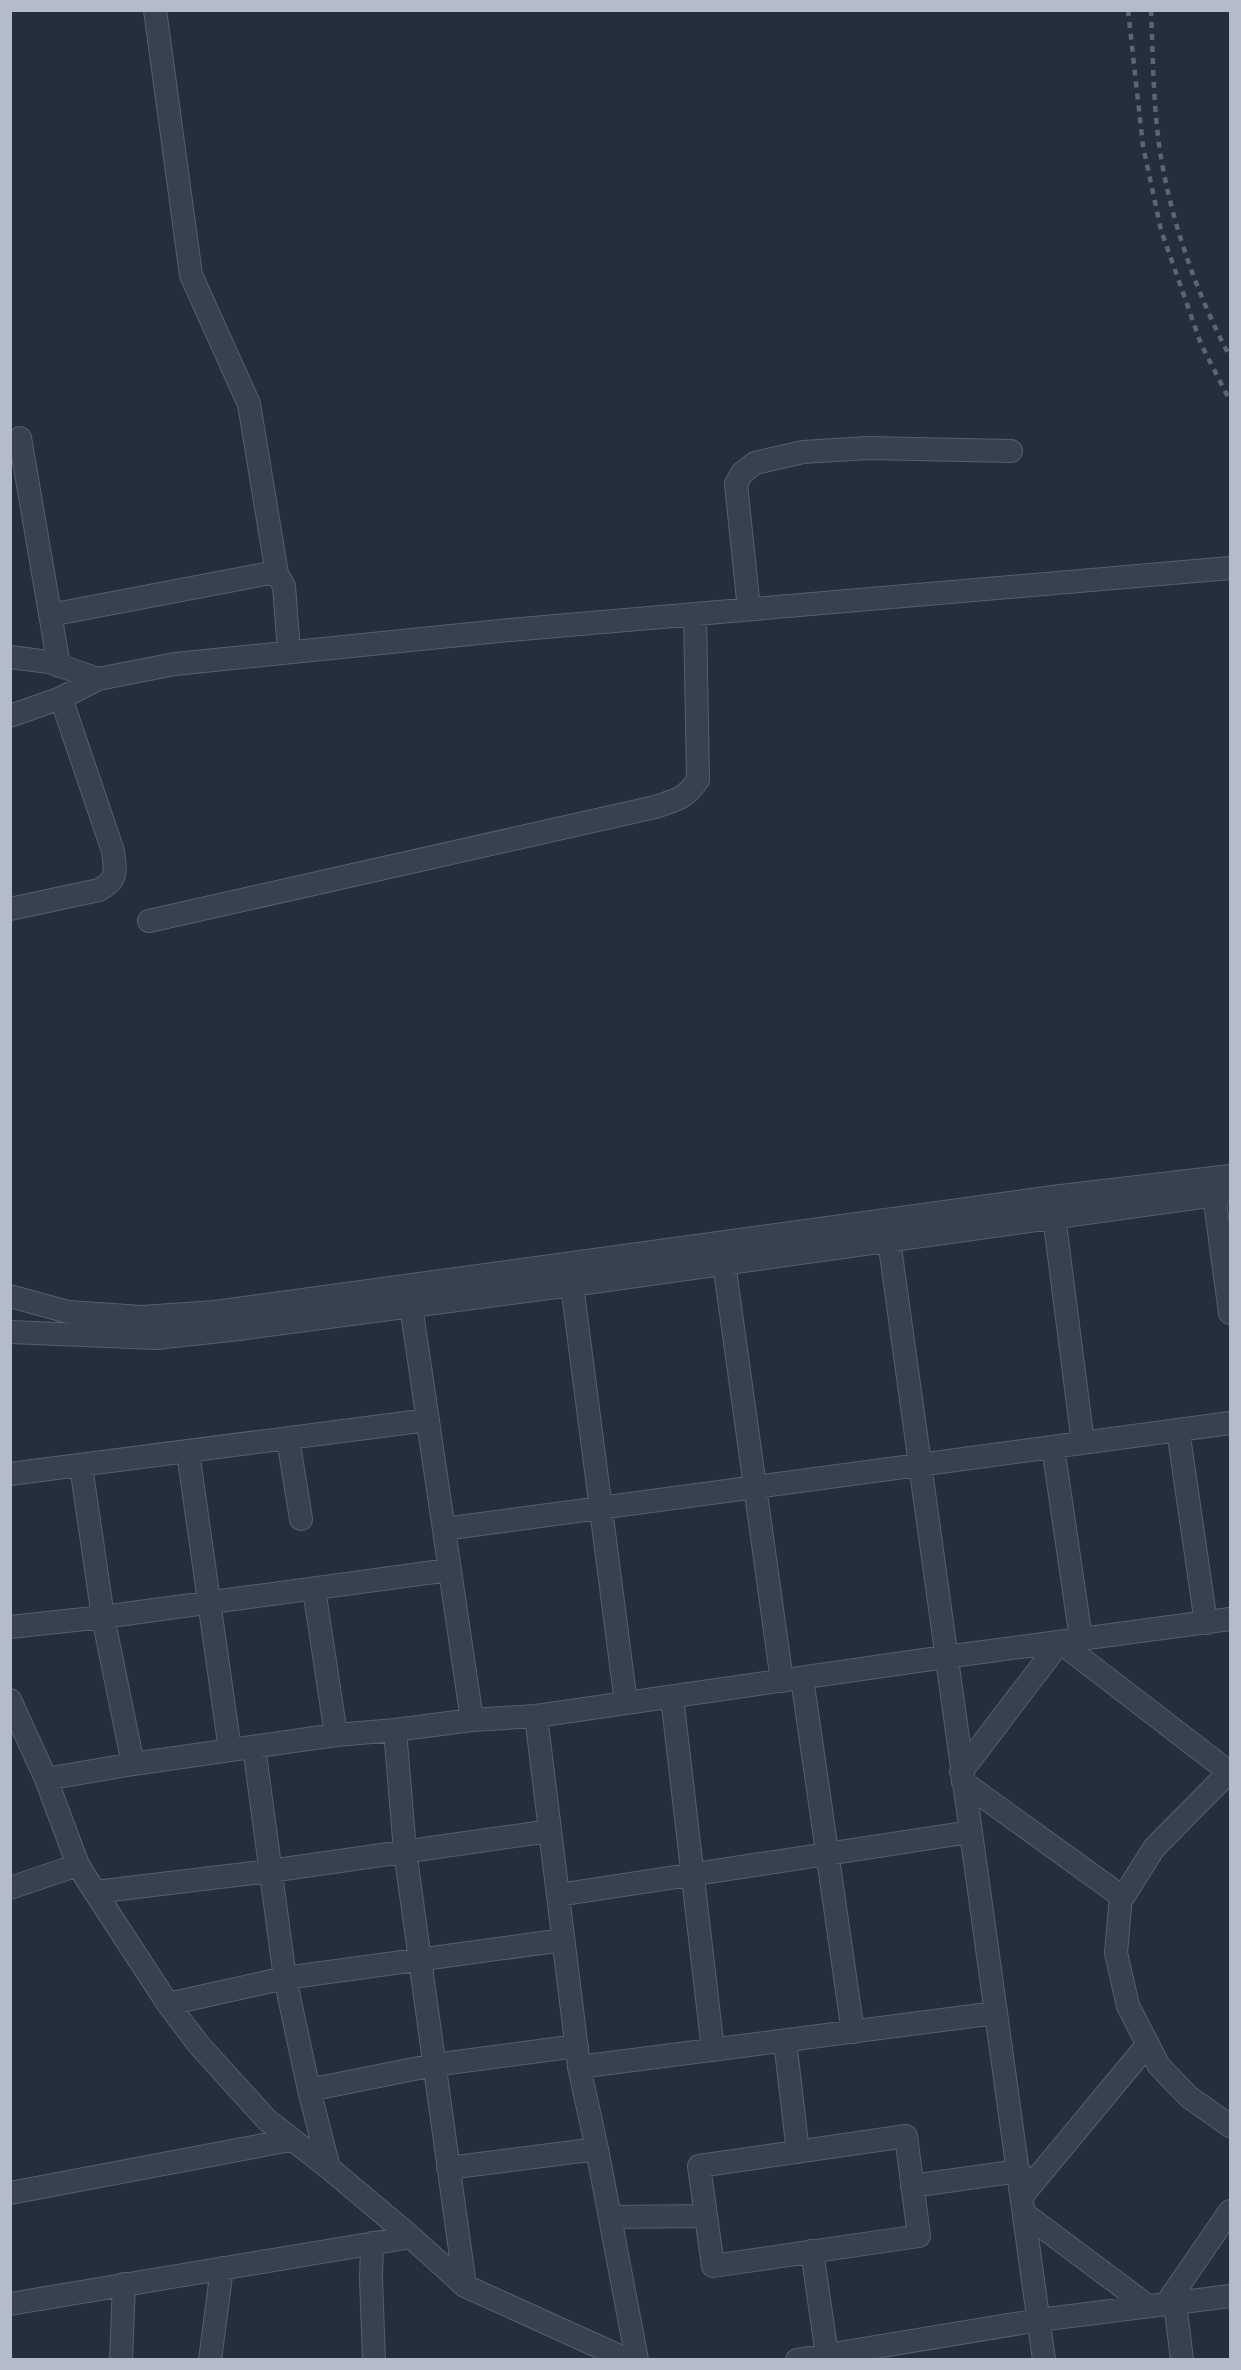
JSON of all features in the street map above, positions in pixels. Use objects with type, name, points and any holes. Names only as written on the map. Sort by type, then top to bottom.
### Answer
[{"type":"street","points":[[155,10],[191,275],[249,404],[277,574],[284,586],[289,652]]},
{"type":"street","points":[[20,438],[59,666]]},
{"type":"street","points":[[749,609],[736,484],[742,473],[755,463],[803,452],[868,448],[1011,450]]},
{"type":"street","points":[[10,716],[61,698],[98,679],[175,664],[749,609],[1230,568]]},
{"type":"street","points":[[50,615],[265,574],[277,574]]},
{"type":"street","points":[[149,921],[655,807],[680,799],[690,792],[698,780],[695,614]]},
{"type":"street","points":[[10,657],[49,662],[98,679]]},
{"type":"street","points":[[10,909],[99,890],[110,884],[116,875],[113,851],[61,698]]},
{"type":"street","points":[[10,1296],[68,1312],[142,1317],[215,1312],[1042,1199],[1230,1176]]},
{"type":"street","points":[[10,1332],[156,1338],[572,1285],[1222,1194],[1230,1313]]},
{"type":"street","points":[[1054,1216],[1083,1443]]},
{"type":"street","points":[[889,1240],[1044,2360]]},
{"type":"street","points":[[724,1263],[755,1487],[827,1853],[853,2032]]},
{"type":"street","points":[[572,1285],[626,1703]]},
{"type":"street","points":[[411,1306],[472,1720]]},
{"type":"street","points":[[10,1474],[428,1420]]},
{"type":"street","points":[[444,1529],[1230,1423]]},
{"type":"street","points":[[1178,1430],[1206,1623]]},
{"type":"street","points":[[288,1439],[301,1519]]},
{"type":"street","points":[[962,1777],[1071,1641],[1053,1447]]},
{"type":"street","points":[[189,1452],[230,1750]]},
{"type":"street","points":[[81,1466],[104,1617],[133,1764]]},
{"type":"street","points":[[10,1627],[104,1617],[449,1570]]},
{"type":"street","points":[[314,1589],[336,1735]]},
{"type":"street","points":[[46,1779],[336,1735],[472,1720],[536,1716],[945,1657],[1230,1619]]},
{"type":"street","points":[[1071,1641],[1230,1771],[1154,1848],[1124,1896],[1121,1896]]},
{"type":"street","points":[[672,1697],[713,2050]]},
{"type":"street","points":[[10,1700],[46,1779],[78,1864],[95,1892],[168,2004],[199,2045],[267,2120],[411,2236],[465,2286],[628,2360]]},
{"type":"street","points":[[536,1716],[578,2056],[637,2360]]},
{"type":"street","points":[[395,1730],[405,1851],[465,2286]]},
{"type":"street","points":[[255,1747],[285,1978],[309,2090],[329,2168]]},
{"type":"street","points":[[962,1777],[1121,1896]]},
{"type":"street","points":[[95,1892],[550,1831]]},
{"type":"street","points":[[558,1895],[970,1832]]},
{"type":"street","points":[[10,1888],[78,1864]]},
{"type":"street","points":[[1121,1896],[1116,1953],[1128,2006],[1159,2066],[1189,2097],[1230,2126]]},
{"type":"street","points":[[168,2004],[285,1978],[563,1940]]},
{"type":"street","points":[[309,2090],[434,2065],[713,2050],[996,2013]]},
{"type":"street","points":[[785,2040],[798,2152]]},
{"type":"street","points":[[1023,2205],[1148,2044]]},
{"type":"street","points":[[906,2136],[919,2236],[713,2266],[699,2166],[798,2152],[906,2136]]},
{"type":"street","points":[[10,2193],[290,2140]]},
{"type":"street","points":[[448,2168],[597,2149]]},
{"type":"street","points":[[912,2186],[1019,2171]]},
{"type":"street","points":[[1023,2205],[1163,2304],[1182,2360]]},
{"type":"street","points":[[1163,2304],[1230,2211]]},
{"type":"street","points":[[610,2217],[706,2216]]},
{"type":"street","points":[[10,2304],[411,2236]]},
{"type":"street","points":[[372,2243],[374,2360]]},
{"type":"street","points":[[813,2252],[828,2355]]},
{"type":"street","points":[[210,2360],[222,2268]]},
{"type":"street","points":[[121,2360],[124,2284]]},
{"type":"street","points":[[797,2360],[1039,2320],[1230,2296]]},
{"type":"railway","points":[[1128,10],[1143,146],[1161,230],[1201,344],[1230,401]]},
{"type":"railway","points":[[1151,10],[1157,127],[1170,199],[1195,280],[1230,357]]}]
